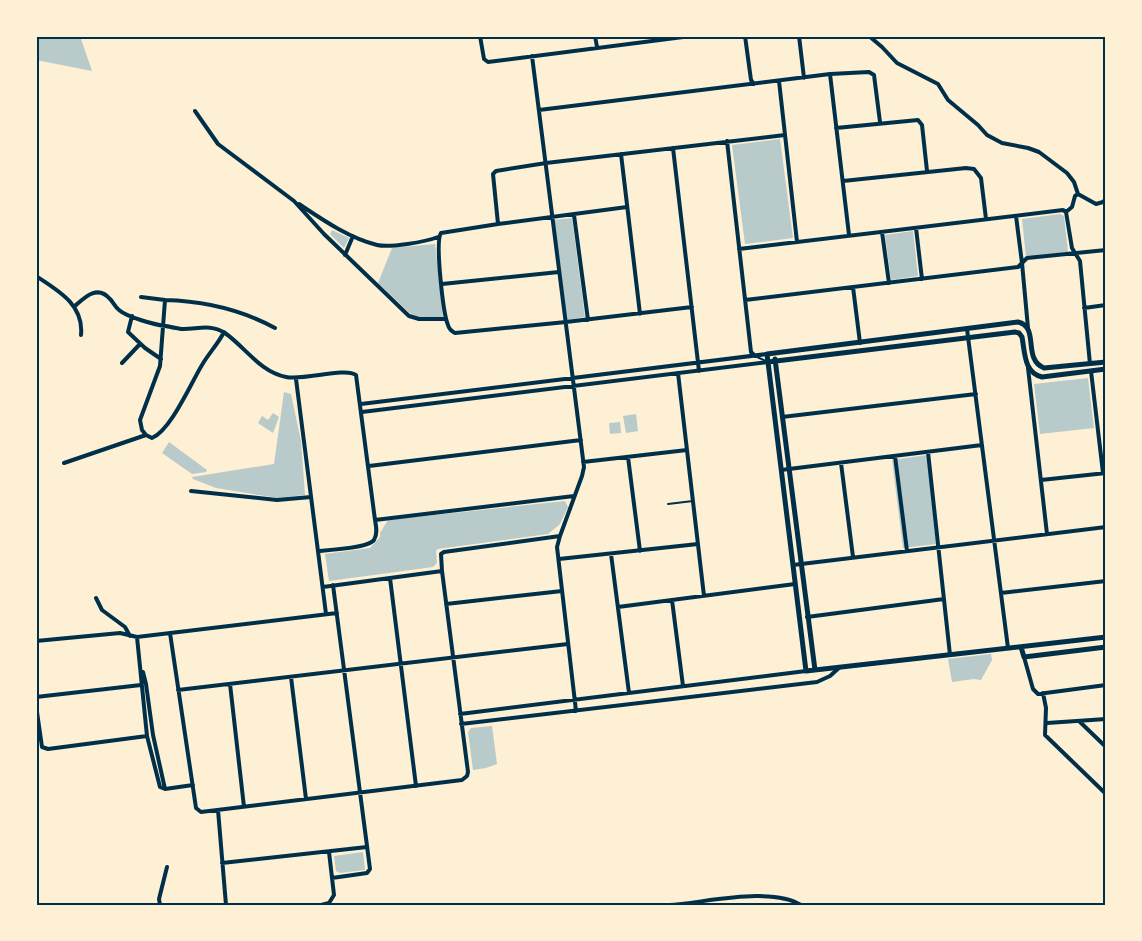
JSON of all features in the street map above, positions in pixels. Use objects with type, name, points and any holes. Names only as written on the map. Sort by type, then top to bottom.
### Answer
[{"type":"street","points":[[480,36],[484,59],[488,62],[691,36]]},
{"type":"street","points":[[595,36],[597,47]]},
{"type":"street","points":[[745,36],[751,80],[754,84]]},
{"type":"street","points":[[799,36],[804,78]]},
{"type":"street","points":[[869,36],[897,63],[938,84],[948,100],[987,135],[1002,143],[1039,152],[1066,173],[1074,182],[1078,194],[1096,204],[1106,199]]},
{"type":"street","points":[[532,56],[584,472],[557,544],[576,711]]},
{"type":"street","points":[[539,110],[830,74],[869,72],[874,75],[880,122]]},
{"type":"street","points":[[830,74],[849,236]]},
{"type":"street","points":[[779,81],[797,242]]},
{"type":"street","points":[[194,111],[218,144],[294,201],[329,224],[379,246],[425,242],[438,237],[441,233],[498,224],[627,208]]},
{"type":"street","points":[[836,128],[914,119],[921,122],[927,171]]},
{"type":"street","points":[[498,224],[493,174],[496,171],[546,163],[785,134]]},
{"type":"street","points":[[726,141],[752,352],[755,356]]},
{"type":"street","points":[[673,148],[699,371]]},
{"type":"street","points":[[620,154],[640,314]]},
{"type":"street","points":[[843,182],[927,171],[971,168],[978,173],[980,178],[986,219]]},
{"type":"street","points":[[1066,212],[1072,207],[1075,196],[1078,194]]},
{"type":"street","points":[[294,201],[324,234],[409,316],[419,320],[446,319]]},
{"type":"street","points":[[739,249],[1063,210],[1066,212]]},
{"type":"street","points":[[1066,212],[1072,248],[1080,261],[1090,364]]},
{"type":"street","points":[[574,215],[588,320]]},
{"type":"street","points":[[1016,216],[1028,328],[1034,361],[1044,368],[1106,362]]},
{"type":"street","points":[[324,234],[329,224]]},
{"type":"street","points":[[916,228],[922,279]]},
{"type":"street","points":[[882,232],[889,283]]},
{"type":"street","points":[[345,255],[353,236]]},
{"type":"street","points":[[438,237],[446,319],[451,331],[455,333],[588,320],[692,307]]},
{"type":"street","points":[[745,300],[1018,267],[1027,258],[1106,250]]},
{"type":"street","points":[[442,284],[559,272]]},
{"type":"street","points":[[36,276],[75,306],[81,318],[82,334]]},
{"type":"street","points":[[853,287],[860,343]]},
{"type":"street","points":[[75,306],[88,295],[98,292],[109,297],[118,310],[162,326],[182,329],[203,326],[224,332],[255,360],[275,374],[296,379],[353,372],[358,379],[376,536],[371,543],[318,551]]},
{"type":"street","points":[[141,297],[189,301],[232,308],[275,328]]},
{"type":"street","points":[[165,300],[161,359],[140,420],[142,430],[146,435],[152,438],[157,436],[171,418],[224,332]]},
{"type":"street","points":[[1084,308],[1106,305]]},
{"type":"street","points":[[132,316],[128,332],[140,344],[161,359]]},
{"type":"street","points":[[361,404],[968,330],[1018,322],[1028,328]]},
{"type":"street","points":[[968,330],[1008,648]]},
{"type":"street","points":[[362,412],[968,337],[1011,332],[1019,333],[1022,337],[1028,368],[1047,534]]},
{"type":"street","points":[[122,362],[140,344]]},
{"type":"street","points":[[767,354],[806,671]]},
{"type":"street","points":[[774,354],[814,670]]},
{"type":"street","points":[[1028,368],[1031,373],[1042,377],[1106,369]]},
{"type":"street","points":[[1041,480],[1104,473],[1091,371]]},
{"type":"street","points":[[678,373],[704,596]]},
{"type":"street","points":[[296,379],[326,614]]},
{"type":"street","points":[[782,417],[976,394]]},
{"type":"street","points":[[64,463],[146,435]]},
{"type":"street","points":[[369,466],[581,440]]},
{"type":"street","points":[[781,470],[982,446]]},
{"type":"street","points":[[583,462],[687,450]]},
{"type":"street","points":[[928,452],[950,655]]},
{"type":"street","points":[[895,456],[907,551]]},
{"type":"street","points":[[628,457],[640,551]]},
{"type":"street","points":[[842,463],[853,557]]},
{"type":"street","points":[[191,491],[278,500],[312,497]]},
{"type":"street","points":[[375,520],[574,496]]},
{"type":"street","points":[[793,565],[1106,527]]},
{"type":"street","points":[[170,633],[196,808],[201,812],[462,780],[467,776],[468,772],[441,554],[444,552],[560,536]]},
{"type":"street","points":[[559,559],[698,544]]},
{"type":"street","points":[[612,554],[629,693]]},
{"type":"street","points":[[323,587],[442,571]]},
{"type":"street","points":[[390,578],[416,786]]},
{"type":"street","points":[[1001,593],[1106,581]]},
{"type":"street","points":[[618,607],[795,584]]},
{"type":"street","points":[[332,878],[367,873],[370,869],[333,585]]},
{"type":"street","points":[[446,604],[562,591]]},
{"type":"street","points":[[96,598],[102,610],[125,628],[130,636]]},
{"type":"street","points":[[807,617],[944,599]]},
{"type":"street","points":[[672,600],[683,686]]},
{"type":"street","points":[[36,641],[120,633],[137,637],[337,613]]},
{"type":"street","points":[[137,637],[148,736],[163,788]]},
{"type":"street","points":[[460,714],[814,670],[1106,637]]},
{"type":"street","points":[[178,690],[568,644]]},
{"type":"street","points":[[1021,647],[1035,692],[1043,693],[1106,685]]},
{"type":"street","points":[[1024,657],[1106,647]]},
{"type":"street","points":[[461,724],[817,682],[830,676],[840,667]]},
{"type":"street","points":[[141,668],[146,684],[163,788]]},
{"type":"street","points":[[291,677],[306,799]]},
{"type":"street","points":[[230,684],[244,807]]},
{"type":"street","points":[[36,697],[141,685]]},
{"type":"street","points":[[1043,693],[1047,723],[1045,734],[1106,794]]},
{"type":"street","points":[[36,705],[42,747],[48,749],[148,736]]},
{"type":"street","points":[[1047,723],[1106,719]]},
{"type":"street","points":[[1080,722],[1106,747]]},
{"type":"street","points":[[163,788],[193,785]]},
{"type":"street","points":[[218,810],[226,905]]},
{"type":"street","points":[[222,863],[367,847]]},
{"type":"street","points":[[321,905],[329,903],[334,895],[329,852]]},
{"type":"street","points":[[160,905],[159,899],[167,866]]},
{"type":"street","points":[[668,905],[767,895],[791,900],[801,905]]},
{"type":"lane","points":[[755,356],[768,362]]},
{"type":"lane","points":[[668,504],[693,501]]},
{"type":"shaded area","points":[[36,36],[80,36],[92,71],[36,60]]},
{"type":"shaded area","points":[[780,139],[793,238],[745,244],[732,145]]},
{"type":"shaded area","points":[[1060,214],[1064,216],[1068,252],[1026,257],[1022,219]]},
{"type":"shaded area","points":[[572,218],[585,317],[567,320],[554,220]]},
{"type":"shaded area","points":[[332,230],[349,238],[344,248],[330,234]]},
{"type":"shaded area","points":[[913,231],[918,276],[891,280],[885,235]]},
{"type":"shaded area","points":[[435,244],[443,317],[417,317],[412,315],[378,283],[392,248]]},
{"type":"shaded area","points":[[1088,378],[1094,428],[1040,434],[1034,384]]},
{"type":"shaded area","points":[[284,392],[291,394],[301,441],[305,495],[278,498],[216,488],[193,479],[192,477],[274,464]]},
{"type":"shaded area","points":[[273,413],[279,417],[273,433],[258,423],[262,416],[268,420]]},
{"type":"shaded area","points":[[636,414],[638,431],[626,433],[623,416]]},
{"type":"shaded area","points":[[620,422],[621,433],[610,434],[609,423]]},
{"type":"shaded area","points":[[169,442],[207,470],[206,472],[192,474],[162,453]]},
{"type":"shaded area","points":[[927,455],[936,544],[903,548],[892,460]]},
{"type":"shaded area","points":[[565,501],[568,507],[560,524],[548,534],[438,549],[436,551],[437,563],[433,567],[329,581],[325,554],[370,548],[380,537],[380,533],[388,520]]},
{"type":"shaded area","points":[[991,654],[992,660],[981,680],[952,682],[948,659]]},
{"type":"shaded area","points":[[492,726],[497,764],[473,770],[468,732],[471,728]]},
{"type":"shaded area","points":[[363,852],[365,870],[340,873],[336,871],[334,856]]}]
